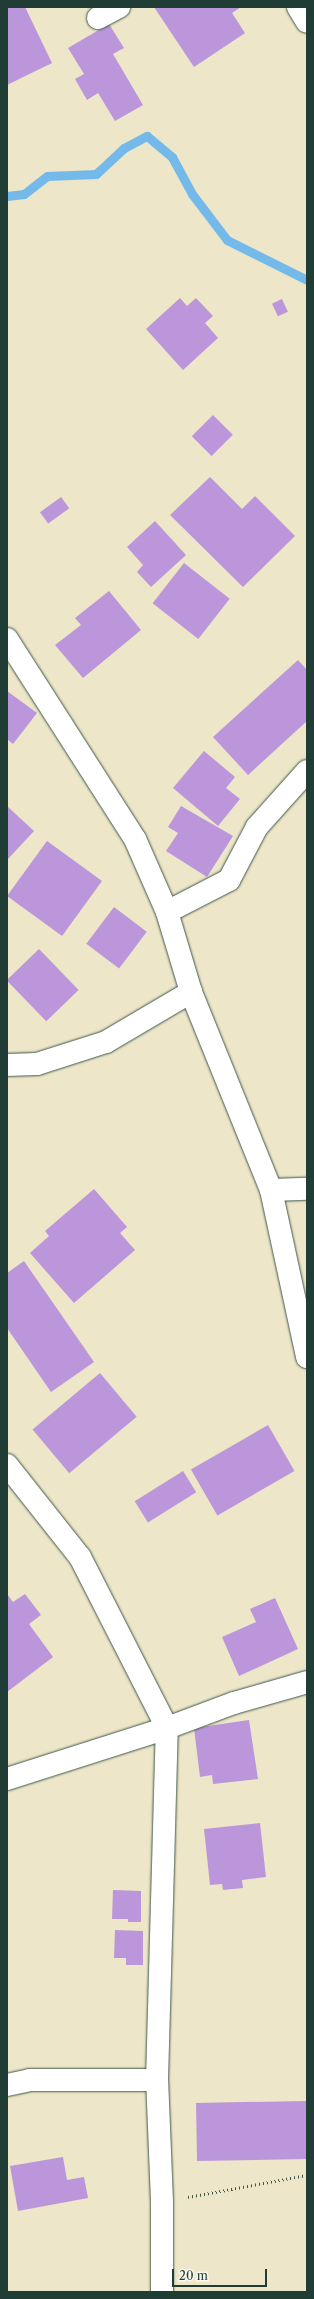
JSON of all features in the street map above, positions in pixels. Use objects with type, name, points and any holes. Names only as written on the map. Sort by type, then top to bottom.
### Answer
[{"type":"street","points":[[98,18],[119,7]]},
{"type":"street","points":[[298,7],[307,22]]},
{"type":"street","points":[[7,639],[135,839],[167,912],[191,992],[271,1190],[307,1357]]},
{"type":"street","points":[[167,912],[229,880],[257,827],[307,771]]},
{"type":"street","points":[[7,1065],[37,1064],[106,1042],[191,992]]},
{"type":"street","points":[[271,1190],[307,1189]]},
{"type":"street","points":[[7,1465],[80,1557],[167,1728],[157,2080],[162,2202],[162,2292]]},
{"type":"street","points":[[7,1779],[167,1728],[234,1703],[307,1682]]},
{"type":"street","points":[[7,2085],[30,2080],[157,2080]]},
{"type":"path","points":[[162,2202],[307,2175]]},
{"type":"building","points":[[7,7],[25,7],[52,63],[7,85]]},
{"type":"building","points":[[154,7],[241,7],[232,13],[245,33],[194,67]]},
{"type":"building","points":[[109,24],[124,48],[113,54],[143,105],[115,121],[98,93],[87,100],[75,79],[84,74],[68,48]]},
{"type":"building","points":[[180,298],[187,306],[196,298],[213,316],[205,323],[218,338],[183,370],[146,329]]},
{"type":"building","points":[[282,299],[288,312],[278,316],[272,304]]},
{"type":"building","points":[[213,415],[233,435],[212,456],[192,436]]},
{"type":"building","points":[[210,477],[242,509],[255,496],[295,536],[243,587],[170,515]]},
{"type":"building","points":[[61,497],[69,508],[48,524],[40,512]]},
{"type":"building","points":[[155,521],[186,555],[151,587],[137,572],[143,565],[127,547]]},
{"type":"building","points":[[184,563],[230,599],[198,639],[153,603]]},
{"type":"building","points":[[109,591],[141,630],[83,678],[55,645],[81,625],[75,618]]},
{"type":"building","points":[[298,660],[307,670],[307,721],[248,775],[213,737]]},
{"type":"building","points":[[7,691],[37,713],[13,744],[7,739]]},
{"type":"building","points":[[204,751],[235,777],[226,788],[240,799],[218,826],[173,788]]},
{"type":"building","points":[[7,806],[34,831],[7,860]]},
{"type":"building","points":[[181,806],[233,836],[207,877],[166,851],[178,833],[168,827]]},
{"type":"building","points":[[47,841],[102,881],[62,936],[7,896]]},
{"type":"building","points":[[114,907],[147,932],[119,968],[86,944]]},
{"type":"building","points":[[39,949],[79,990],[46,1021],[7,981]]},
{"type":"building","points":[[94,1189],[127,1227],[120,1233],[135,1250],[74,1303],[30,1253],[49,1236],[45,1231]]},
{"type":"building","points":[[24,1261],[94,1362],[51,1392],[7,1328],[7,1273]]},
{"type":"building","points":[[100,1373],[137,1417],[69,1473],[33,1430]]},
{"type":"building","points":[[268,1425],[294,1471],[217,1515],[191,1470]]},
{"type":"building","points":[[183,1471],[196,1492],[148,1522],[135,1501]]},
{"type":"building","points":[[7,1594],[13,1602],[25,1594],[41,1615],[29,1624],[53,1657],[7,1692]]},
{"type":"building","points":[[275,1598],[298,1649],[239,1676],[222,1637],[256,1622],[250,1609]]},
{"type":"building","points":[[249,1720],[258,1779],[213,1784],[212,1775],[200,1777],[194,1728]]},
{"type":"building","points":[[260,1823],[266,1877],[242,1880],[243,1888],[223,1890],[222,1884],[210,1885],[204,1829]]},
{"type":"building","points":[[113,1890],[141,1891],[141,1922],[128,1922],[128,1919],[112,1919]]},
{"type":"building","points":[[115,1930],[143,1931],[143,1965],[126,1965],[126,1958],[114,1958]]},
{"type":"building","points":[[306,2101],[307,2159],[197,2161],[196,2103]]},
{"type":"building","points":[[63,2157],[67,2180],[84,2177],[88,2198],[18,2211],[10,2166]]},
{"type":"waterway","points":[[7,196],[24,194],[47,176],[96,174],[124,148],[147,136],[172,157],[192,194],[227,240],[307,280]]}]
